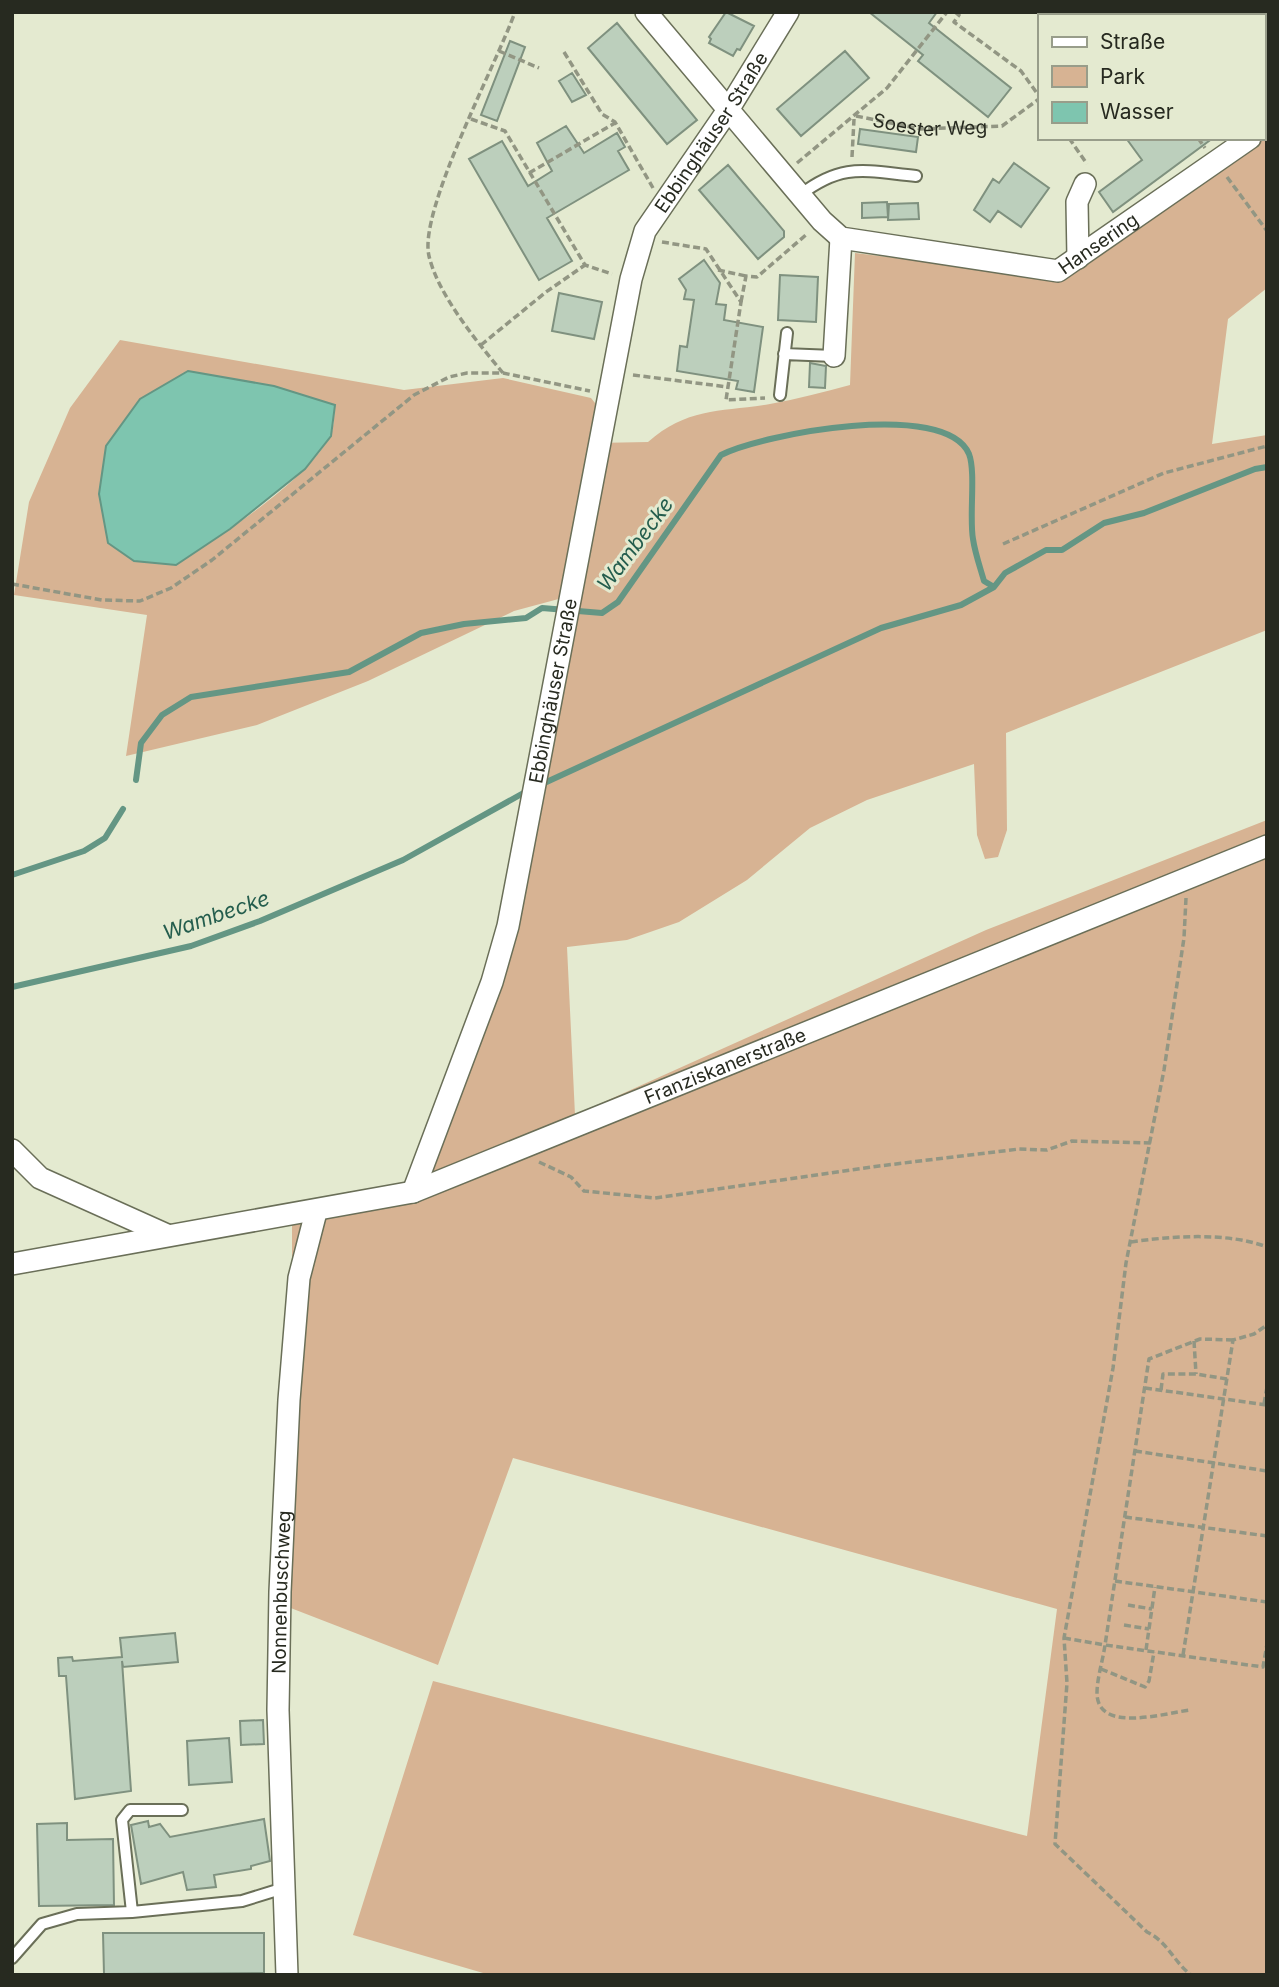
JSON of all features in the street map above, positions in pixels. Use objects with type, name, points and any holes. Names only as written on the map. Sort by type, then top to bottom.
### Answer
[{"type":"street","points":[[646,12],[822,221],[841,238],[834,356]]},
{"type":"street","name":"Ebbinghäuser Straße","points":[[413,1192],[492,982],[508,926],[631,279],[645,231],[728,110],[788,12]]},
{"type":"street","name":"Hansering","points":[[841,238],[1058,271],[1247,140]]},
{"type":"street","points":[[1078,258],[1077,202],[1085,184]]},
{"type":"street","name":"Franziskanerstraße","points":[[12,1264],[167,1235],[316,1212],[413,1192],[1267,846]]},
{"type":"street","points":[[12,1150],[40,1178],[167,1235]]},
{"type":"street","name":"Nonnenbuschweg","points":[[287,1975],[278,1710],[289,1414],[299,1278],[316,1212]]},
{"type":"lane","points":[[800,195],[824,177],[851,169],[916,176]]},
{"type":"lane","points":[[780,394],[787,333]]},
{"type":"lane","points":[[784,354],[834,356]]},
{"type":"lane","points":[[132,1912],[122,1820],[130,1810],[182,1810]]},
{"type":"lane","points":[[12,1958],[42,1924],[77,1914],[132,1912],[242,1901],[284,1888]]},
{"type":"path","points":[[503,373],[481,346],[440,284],[428,246],[431,219],[441,189],[515,12]]},
{"type":"path","name":"Soester Weg","points":[[783,172],[855,117],[887,88],[947,12]]},
{"type":"path","name":"Soester Weg","points":[[955,12],[959,15],[954,22],[1021,71],[1038,96]]},
{"type":"path","points":[[499,51],[539,68]]},
{"type":"path","points":[[564,52],[602,114],[615,122],[663,205]]},
{"type":"path","name":"Soester Weg","points":[[855,117],[865,121],[921,129],[1002,126],[1038,98]]},
{"type":"path","name":"Soester Weg","points":[[851,169],[855,117]]},
{"type":"path","points":[[471,119],[505,131],[584,265],[631,279]]},
{"type":"path","points":[[529,173],[615,122]]},
{"type":"path","points":[[1070,140],[1091,171],[1085,184]]},
{"type":"path","points":[[1216,163],[1267,232]]},
{"type":"path","points":[[718,270],[757,277],[822,221]]},
{"type":"path","points":[[645,231],[662,242],[706,249],[741,302]]},
{"type":"path","points":[[481,346],[535,300],[584,265]]},
{"type":"path","points":[[746,276],[726,400],[780,394]]},
{"type":"path","points":[[12,584],[102,600],[140,601],[171,588],[212,560],[414,395],[449,377],[503,373],[610,394]]},
{"type":"path","points":[[615,373],[728,387]]},
{"type":"path","points":[[1003,544],[1164,472],[1267,446]]},
{"type":"path","points":[[1187,878],[1184,938],[1152,1143],[1131,1242],[1113,1368],[1064,1638],[1068,1683],[1055,1844],[1147,1932],[1162,1939],[1175,1961],[1191,1975]]},
{"type":"path","points":[[515,1150],[571,1177],[584,1191],[655,1198],[892,1164],[1019,1149],[1047,1150],[1072,1141],[1152,1143]]},
{"type":"path","points":[[1131,1242],[1157,1238],[1236,1237],[1267,1247]]},
{"type":"path","points":[[1190,1710],[1122,1719],[1109,1716],[1098,1703],[1149,1359],[1194,1341],[1233,1340],[1254,1334],[1267,1325]]},
{"type":"path","points":[[1183,1655],[1233,1340]]},
{"type":"path","points":[[1194,1341],[1196,1374]]},
{"type":"path","points":[[1161,1390],[1163,1374],[1196,1374],[1227,1379]]},
{"type":"path","points":[[1145,1388],[1266,1405],[1267,1387]]},
{"type":"path","points":[[1135,1451],[1267,1471]]},
{"type":"path","points":[[1125,1517],[1267,1536]]},
{"type":"path","points":[[1115,1581],[1267,1602]]},
{"type":"path","points":[[1146,1650],[1155,1587]]},
{"type":"path","points":[[1128,1605],[1152,1609]]},
{"type":"path","points":[[1124,1625],[1149,1629]]},
{"type":"path","points":[[1064,1638],[1263,1667],[1267,1644]]},
{"type":"path","points":[[1101,1669],[1145,1687],[1149,1681],[1154,1651]]},
{"type":"green space","points":[[1267,137],[1267,288],[1228,319],[1212,444],[1267,435],[1267,630],[1006,733],[1007,830],[998,857],[985,859],[977,835],[974,764],[867,800],[810,828],[747,880],[679,922],[627,940],[567,947],[575,1115],[986,930],[1267,820],[1267,1975],[490,1975],[353,1935],[433,1681],[1027,1836],[1057,1609],[513,1458],[438,1665],[270,1600],[292,1298],[292,1223],[407,1183],[497,948],[566,597],[514,611],[368,681],[257,725],[126,756],[147,615],[14,595],[29,502],[70,408],[120,340],[404,390],[503,378],[591,398],[599,408],[596,443],[648,442],[677,422],[691,417],[780,402],[850,385],[855,253],[1065,279]],"holes":[[[188,371],[274,386],[335,406],[330,437],[301,473],[238,524],[176,565]]]},
{"type":"water","points":[[188,371],[274,386],[335,405],[331,436],[305,469],[230,529],[176,565],[134,561],[108,543],[99,494],[106,446],[140,399]]},
{"type":"building","points":[[726,12],[754,26],[740,50],[737,49],[733,56],[709,43],[709,37]]},
{"type":"building","points":[[869,12],[937,12],[929,23],[1011,88],[988,117],[918,61],[923,55]]},
{"type":"building","points":[[617,23],[697,120],[667,144],[588,48]]},
{"type":"building","points":[[510,41],[525,47],[497,121],[481,115]]},
{"type":"building","points":[[845,51],[869,78],[801,136],[777,109]]},
{"type":"building","points":[[572,73],[586,95],[572,102],[559,81]]},
{"type":"building","points":[[566,126],[584,153],[617,133],[625,147],[618,151],[629,170],[547,218],[572,261],[539,280],[469,159],[502,141],[528,186],[552,171],[537,143]]},
{"type":"building","points":[[860,129],[918,137],[916,152],[858,144]]},
{"type":"building","points":[[1127,140],[1210,140],[1113,212],[1099,192],[1142,160]]},
{"type":"building","points":[[1014,163],[1049,188],[1021,227],[998,211],[990,222],[974,210],[993,179],[999,183]]},
{"type":"building","points":[[728,165],[784,231],[784,237],[758,259],[699,190]]},
{"type":"building","points":[[887,202],[888,217],[862,218],[862,203]]},
{"type":"building","points":[[918,203],[919,219],[888,220],[889,204]]},
{"type":"building","points":[[704,260],[720,283],[716,304],[726,305],[724,320],[763,327],[754,392],[736,389],[738,381],[677,371],[680,346],[687,347],[694,300],[684,299],[686,290],[679,279]]},
{"type":"building","points":[[780,275],[818,277],[816,322],[778,320]]},
{"type":"building","points":[[559,293],[602,302],[594,339],[552,331]]},
{"type":"building","points":[[810,363],[826,366],[825,388],[809,387]]},
{"type":"building","points":[[175,1633],[178,1662],[123,1667],[122,1661],[131,1791],[75,1799],[66,1676],[59,1676],[58,1658],[72,1657],[73,1661],[122,1657],[120,1638]]},
{"type":"building","points":[[263,1720],[264,1744],[241,1745],[240,1721]]},
{"type":"building","points":[[229,1738],[232,1782],[189,1785],[187,1741]]},
{"type":"building","points":[[264,1819],[270,1861],[251,1866],[251,1869],[214,1875],[216,1887],[187,1890],[183,1872],[141,1884],[131,1825],[148,1821],[149,1827],[160,1824],[170,1837]]},
{"type":"building","points":[[67,1823],[67,1840],[113,1839],[114,1905],[39,1906],[37,1824]]},
{"type":"building","points":[[103,1933],[264,1933],[264,1973],[104,1974]]},
{"type":"waterway","name":"Wambecke","points":[[136,780],[141,743],[162,715],[191,697],[349,672],[421,633],[464,624],[526,618],[542,608],[602,613],[618,602],[721,455],[774,438],[852,426],[891,425],[926,428],[953,437],[969,454],[974,544],[984,581],[994,587]]},
{"type":"waterway","name":"Wambecke","points":[[540,785],[881,628],[961,605],[994,587],[1005,573],[1046,550],[1062,550],[1104,523],[1144,513],[1255,469],[1267,467]]},
{"type":"waterway","name":"Wambecke","points":[[12,987],[191,946],[260,921],[403,860],[527,791]]},
{"type":"waterway","name":"Wambecke","points":[[12,875],[84,851],[105,838],[123,809]]}]
